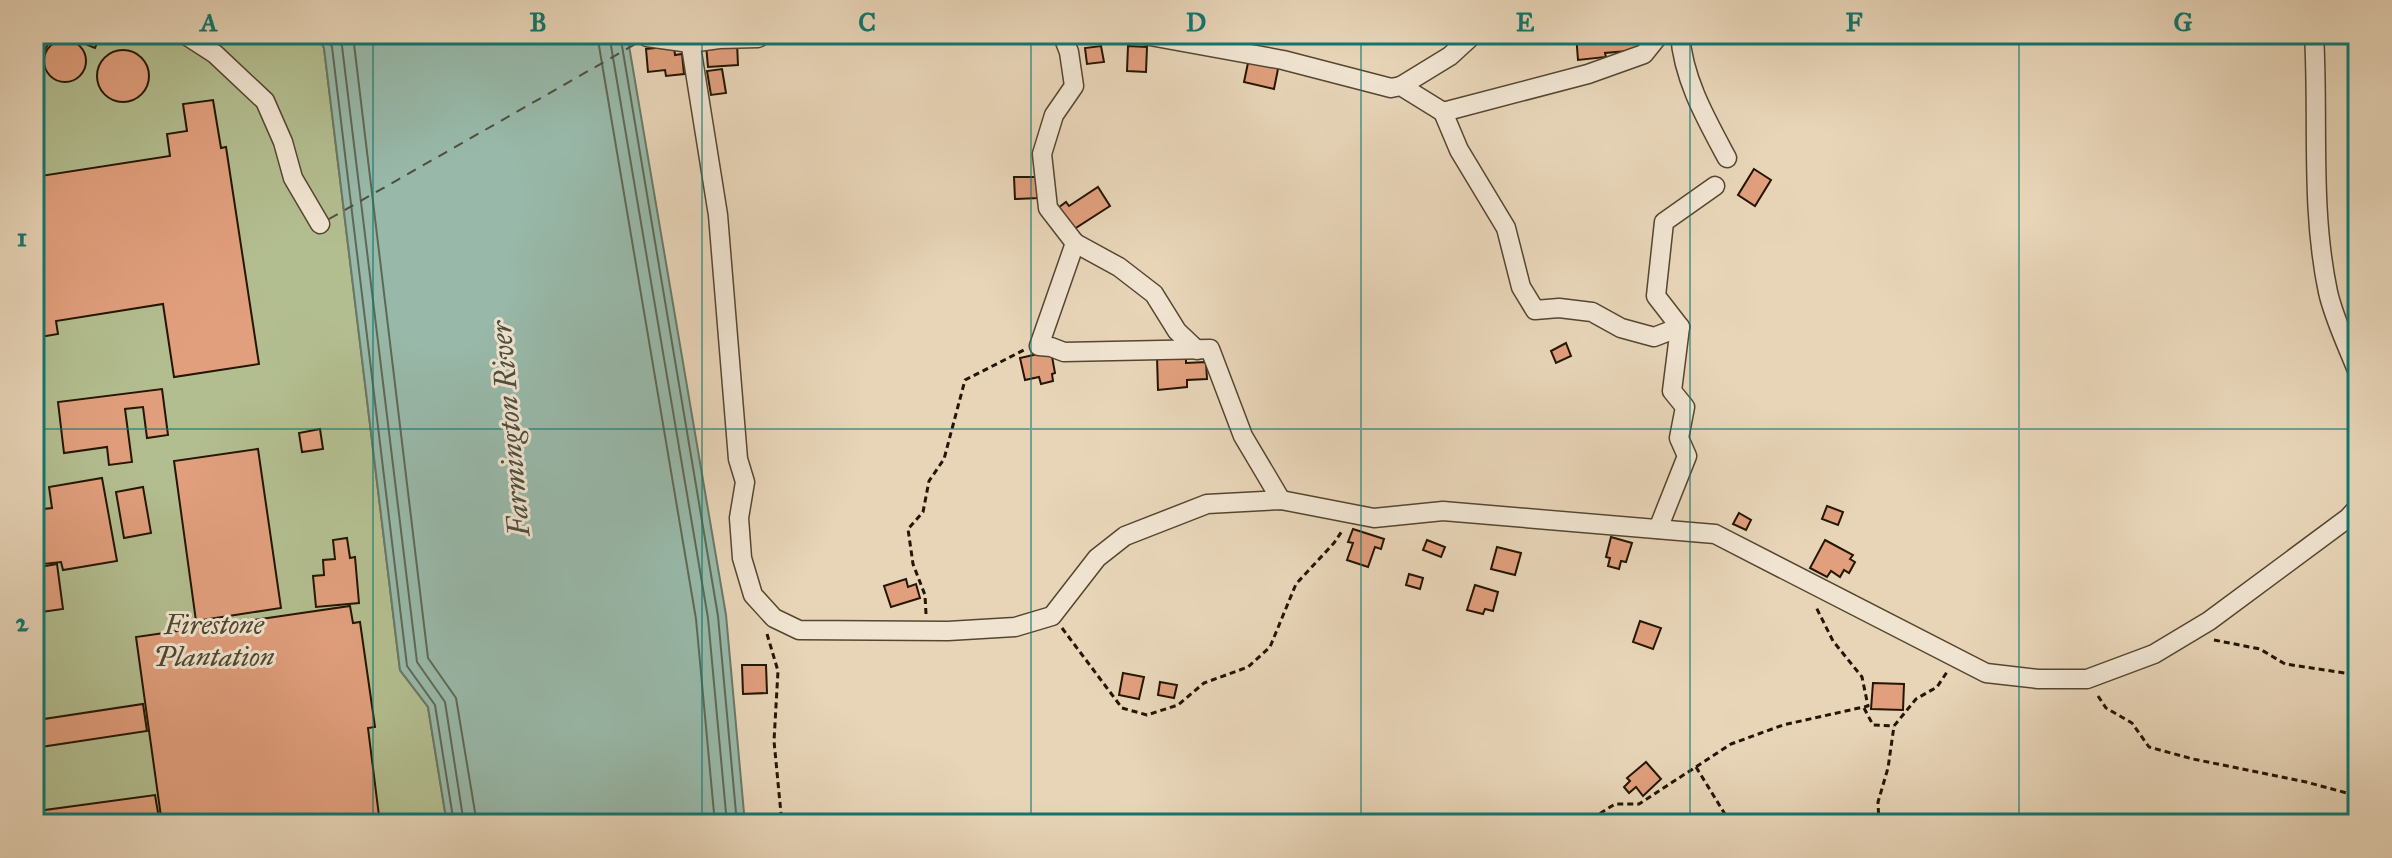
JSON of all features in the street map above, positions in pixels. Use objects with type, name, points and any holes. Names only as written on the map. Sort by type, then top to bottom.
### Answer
[{"type":"street","points":[[184,34],[215,54],[265,101],[283,142],[293,178],[320,224]]},
{"type":"street","points":[[647,37],[758,38],[763,34]]},
{"type":"street","points":[[1062,34],[1069,52],[1074,86],[1054,115],[1042,154],[1048,208],[1075,243],[1119,267],[1154,294],[1177,331],[1197,350]]},
{"type":"street","points":[[1139,34],[1283,60],[1391,88],[1401,86],[1450,56],[1474,34]]},
{"type":"street","points":[[1443,112],[1588,74],[1644,54],[1660,34]]},
{"type":"street","points":[[1680,34],[1681,48],[1697,102],[1727,158]]},
{"type":"street","points":[[2314,34],[2317,84],[2316,213],[2329,294],[2358,373]]},
{"type":"street","points":[[690,38],[718,215],[738,459],[745,482],[739,518],[742,558],[753,595],[774,618],[799,630],[927,631],[1015,627],[1052,616],[1097,558],[1125,536],[1207,504],[1281,500],[1374,518],[1443,511],[1715,534],[1986,673],[2038,679],[2087,679],[2154,654],[2209,621],[2348,518],[2358,507]]},
{"type":"street","points":[[1401,86],[1443,112],[1459,150],[1506,228],[1521,287],[1535,310],[1559,308],[1592,312],[1621,328],[1654,337],[1680,327]]},
{"type":"street","points":[[1658,529],[1687,456],[1679,438],[1685,407],[1672,391],[1680,327],[1656,296],[1664,222],[1715,186]]},
{"type":"street","points":[[1075,243],[1039,346],[1064,352],[1210,349],[1243,436],[1281,500]]},
{"type":"path","points":[[927,631],[925,595],[913,564],[908,529],[923,512],[929,481],[944,459],[965,380],[1026,348],[1039,346]]},
{"type":"path","points":[[1052,616],[1122,708],[1147,715],[1178,705],[1204,683],[1248,667],[1270,647],[1296,584],[1334,543],[1353,514]]},
{"type":"path","points":[[1583,824],[1615,804],[1639,804],[1731,744],[1783,725],[1868,706],[1862,677],[1833,641],[1802,578]]},
{"type":"path","points":[[767,633],[778,671],[774,741],[782,824]]},
{"type":"path","points":[[2187,634],[2260,649],[2285,664],[2358,675]]},
{"type":"path","points":[[1879,824],[1878,802],[1888,768],[1894,726],[1916,699],[1937,687],[1956,658]]},
{"type":"path","points":[[2087,679],[2106,708],[2132,723],[2149,747],[2358,796]]},
{"type":"path","points":[[1864,707],[1873,725],[1894,726]]},
{"type":"path","points":[[1696,767],[1731,824]]},
{"type":"green space","name":"Firestone Plantation","points":[[34,34],[317,34],[324,48],[400,670],[428,707],[447,824],[34,824]]},
{"type":"water","name":"Farmington River","points":[[317,34],[627,34],[726,615],[745,824],[447,824],[428,707],[400,670],[324,48]]},
{"type":"building","points":[[61,34],[101,34],[95,48]]},
{"type":"building","points":[[1576,34],[1638,34],[1640,50],[1605,53],[1606,57],[1578,60]]},
{"type":"building","points":[[41,36],[50,41],[38,62],[34,59],[34,48]]},
{"type":"building","points":[[65,40],[80,46],[86,61],[80,76],[65,82],[50,76],[44,61],[50,46]]},
{"type":"building","points":[[737,43],[738,65],[708,67],[706,45]]},
{"type":"building","points":[[674,46],[675,55],[682,54],[684,74],[666,76],[665,70],[648,72],[646,49]]},
{"type":"building","points":[[1101,46],[1104,62],[1087,64],[1085,48]]},
{"type":"building","points":[[1128,46],[1147,47],[1146,72],[1127,71]]},
{"type":"building","points":[[123,50],[141,58],[149,76],[141,94],[123,102],[105,94],[97,76],[105,58]]},
{"type":"building","points":[[1249,58],[1279,64],[1274,89],[1244,82]]},
{"type":"building","points":[[722,69],[726,93],[711,95],[707,71]]},
{"type":"building","points":[[213,100],[221,148],[226,147],[259,364],[174,377],[163,304],[56,321],[58,334],[34,338],[34,177],[170,156],[167,134],[187,131],[183,104]]},
{"type":"building","points":[[1754,169],[1771,180],[1755,206],[1738,195]]},
{"type":"building","points":[[1014,177],[1038,177],[1039,198],[1015,199]]},
{"type":"building","points":[[1098,187],[1110,206],[1071,231],[1058,208],[1066,202],[1069,206]]},
{"type":"building","points":[[1566,343],[1571,356],[1556,363],[1551,351]]},
{"type":"building","points":[[1051,351],[1055,373],[1052,374],[1053,381],[1041,384],[1039,377],[1025,380],[1020,358]]},
{"type":"building","points":[[1157,357],[1186,359],[1186,363],[1206,362],[1207,379],[1187,380],[1187,387],[1158,390]]},
{"type":"building","points":[[162,389],[168,435],[147,438],[143,407],[125,409],[132,462],[109,465],[107,447],[64,453],[58,402]]},
{"type":"building","points":[[320,429],[323,449],[302,452],[299,433]]},
{"type":"building","points":[[258,449],[281,608],[196,621],[174,461]]},
{"type":"building","points":[[102,478],[117,561],[63,570],[61,562],[34,565],[34,510],[52,508],[49,487]]},
{"type":"building","points":[[143,487],[151,533],[124,538],[116,492]]},
{"type":"building","points":[[1827,506],[1843,512],[1838,525],[1822,519]]},
{"type":"building","points":[[1739,513],[1751,520],[1746,530],[1733,524]]},
{"type":"building","points":[[1353,529],[1384,539],[1381,549],[1375,547],[1368,567],[1347,560],[1353,543],[1348,542]]},
{"type":"building","points":[[1611,537],[1632,543],[1626,562],[1621,561],[1619,569],[1608,566],[1610,558],[1606,557]]},
{"type":"building","points":[[347,538],[350,558],[355,557],[359,603],[316,607],[313,576],[324,575],[323,560],[335,559],[333,540]]},
{"type":"building","points":[[1427,540],[1445,547],[1441,557],[1423,550]]},
{"type":"building","points":[[1825,540],[1853,555],[1850,559],[1855,562],[1849,573],[1844,570],[1840,577],[1831,571],[1827,577],[1810,568]]},
{"type":"building","points":[[1497,547],[1521,553],[1515,575],[1491,569]]},
{"type":"building","points":[[57,564],[63,609],[34,613],[34,568]]},
{"type":"building","points":[[1409,574],[1423,578],[1420,589],[1406,585]]},
{"type":"building","points":[[906,579],[908,587],[916,584],[920,598],[891,607],[884,586]]},
{"type":"building","points":[[1475,585],[1498,592],[1493,611],[1485,609],[1483,614],[1467,610]]},
{"type":"building","points":[[350,606],[353,623],[360,622],[375,727],[368,728],[380,824],[361,824],[360,815],[295,824],[162,824],[136,637]]},
{"type":"building","points":[[1640,621],[1661,628],[1653,649],[1633,642]]},
{"type":"building","points":[[742,665],[766,665],[767,693],[743,694]]},
{"type":"building","points":[[1123,673],[1144,677],[1139,699],[1119,695]]},
{"type":"building","points":[[1160,682],[1177,685],[1174,698],[1158,695]]},
{"type":"building","points":[[1873,683],[1904,684],[1903,710],[1871,709]]},
{"type":"building","points":[[34,697],[37,720],[143,704],[147,731],[34,748]]},
{"type":"building","points":[[1646,762],[1661,779],[1643,796],[1636,787],[1629,793],[1624,787],[1630,781],[1627,778]]},
{"type":"building","points":[[34,784],[37,811],[155,795],[160,824],[34,824]]},
{"type":"ferry route","points":[[329,219],[639,42]]}]
